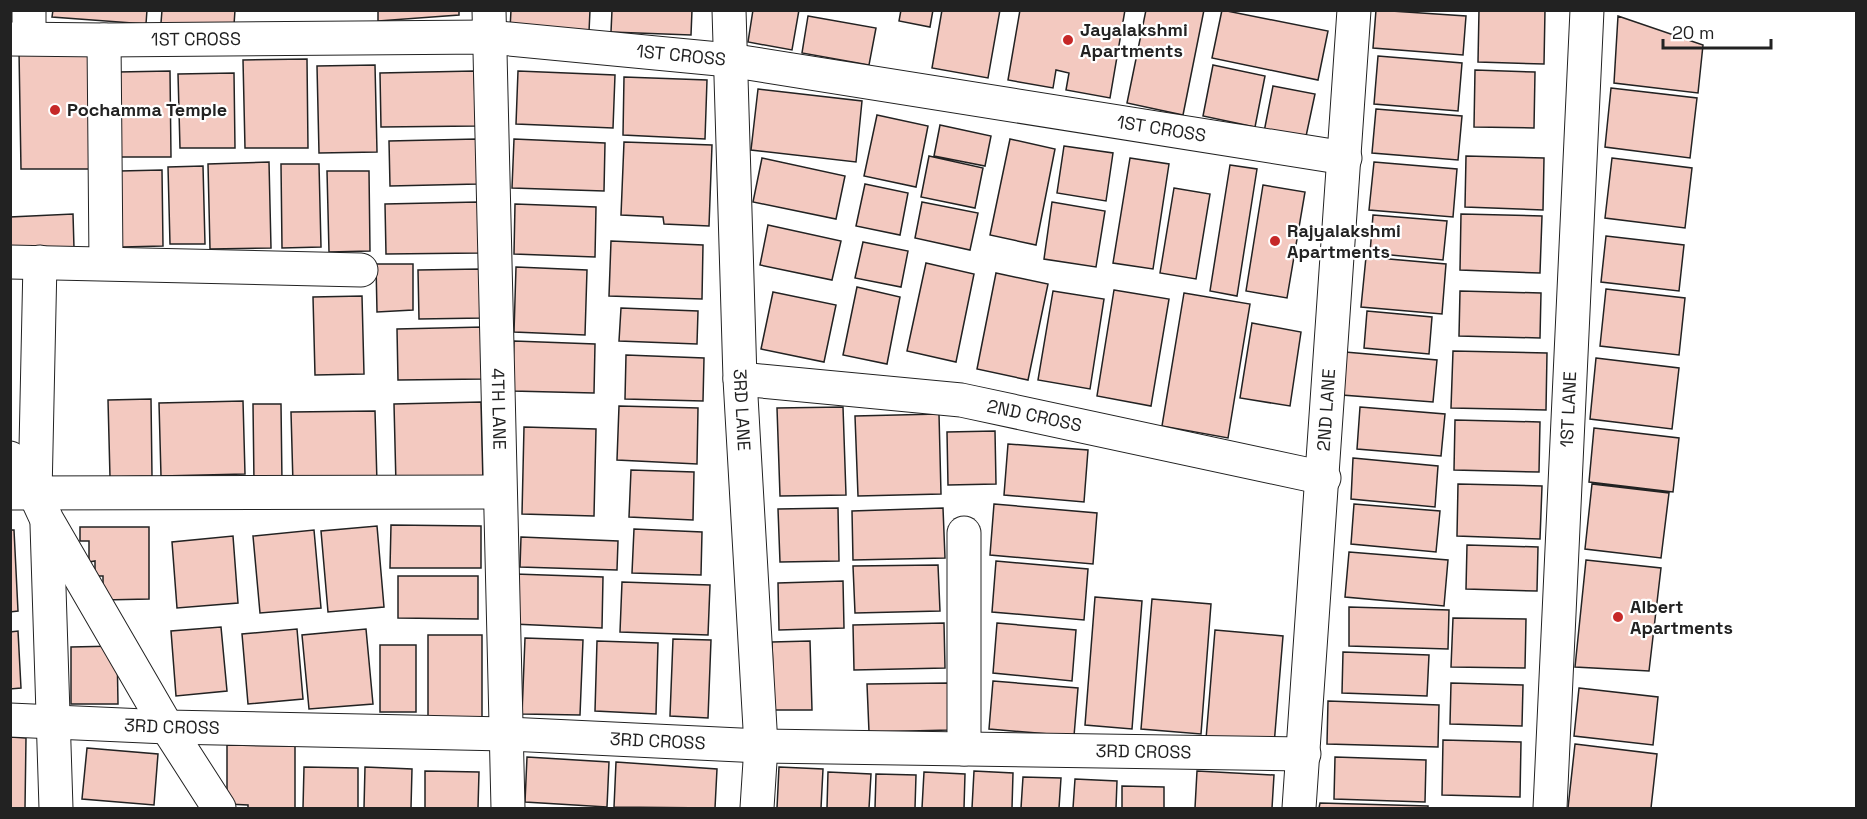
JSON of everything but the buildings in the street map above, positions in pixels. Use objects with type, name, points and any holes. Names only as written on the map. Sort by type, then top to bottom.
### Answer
[{"type":"street","name":"3RD LANE","points":[[729,10],[740,379],[760,746],[757,808]]},
{"type":"street","name":"2ND LANE","points":[[1299,808],[1324,478],[1354,10]]},
{"type":"street","name":"1ST LANE","points":[[1550,808],[1587,10]]},
{"type":"street","name":"1ST CROSS","points":[[23,29],[104,40],[489,24],[1345,158]]},
{"type":"street","name":"4TH LANE","points":[[489,24],[508,808]]},
{"type":"street","points":[[104,40],[106,262]]},
{"type":"street","points":[[56,808],[54,721],[31,502],[25,262],[106,262],[361,270]]},
{"type":"street","name":"2ND CROSS","points":[[740,379],[961,400],[1324,478]]},
{"type":"street","points":[[10,458],[31,502],[167,727],[219,808]]},
{"type":"street","points":[[31,502],[499,492]]},
{"type":"street","points":[[964,533],[964,749]]},
{"type":"street","name":"3RD CROSS","points":[[10,720],[167,727],[506,734],[760,746],[1304,754]]},
{"type":"place","name":"Jayalakshmi Apartments","points":[[1068,40]]},
{"type":"place","name":"Pochamma Temple","points":[[55,110]]},
{"type":"place","name":"Rajyalakshmi Apartments","points":[[1275,241]]},
{"type":"place","name":"Albert Apartments","points":[[1618,617]]}]
